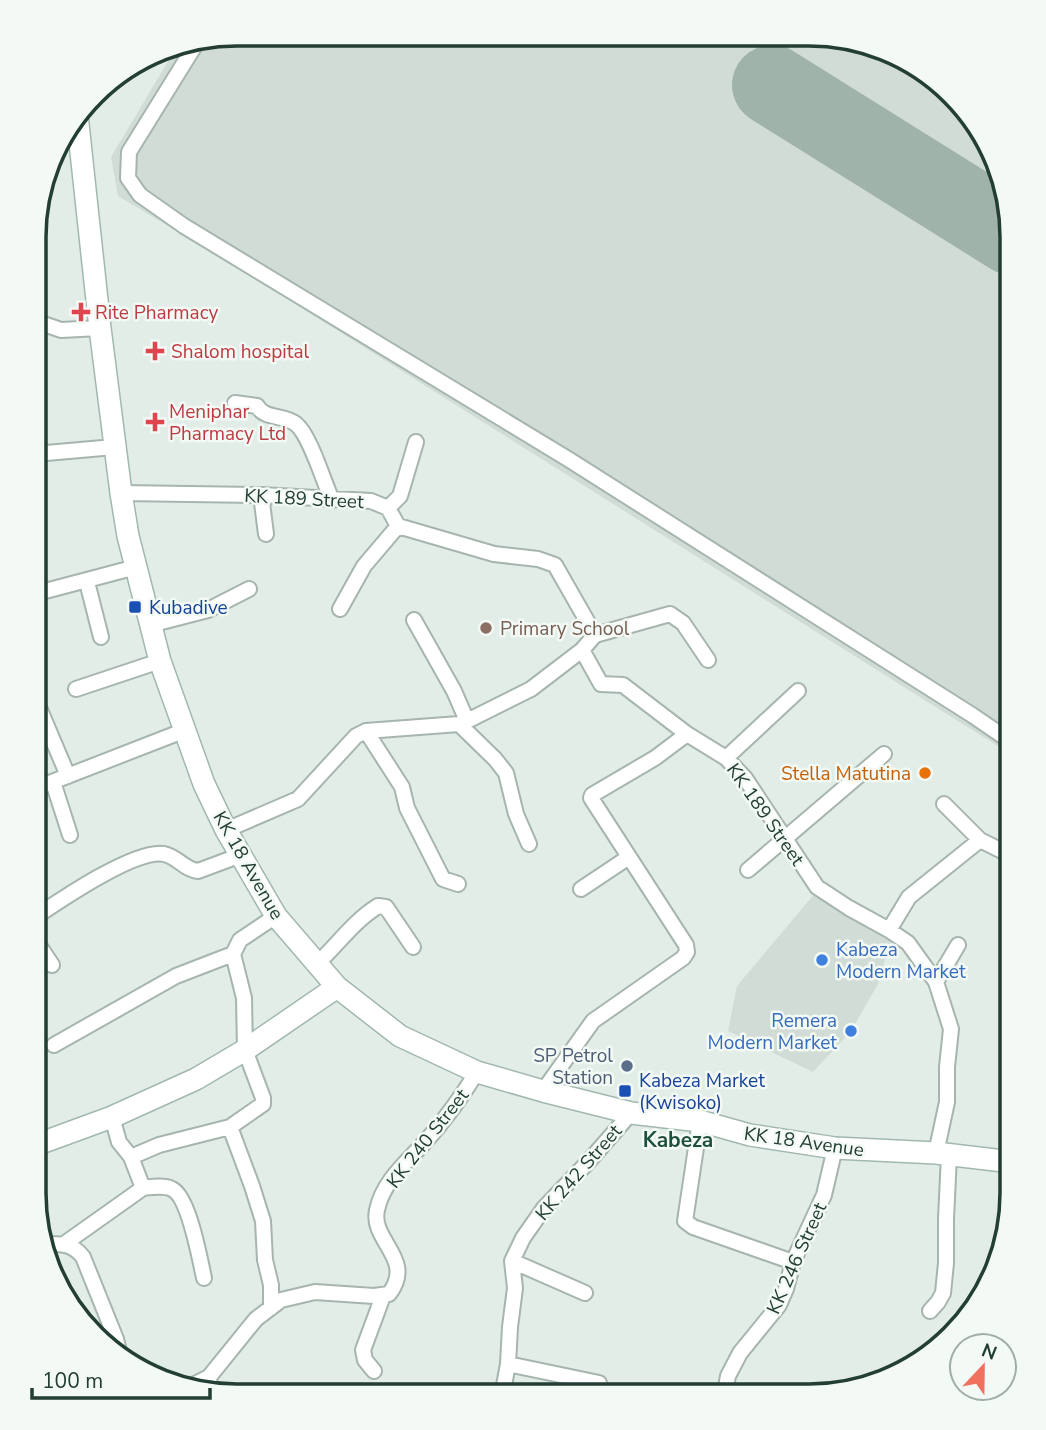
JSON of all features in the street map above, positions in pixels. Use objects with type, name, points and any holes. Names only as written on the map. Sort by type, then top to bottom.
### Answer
[{"type":"main road","name":"KK 18 Avenue","points":[[78,130],[121,493],[136,567],[160,661],[204,784],[226,830],[276,916],[337,987],[400,1036],[477,1072],[543,1091],[631,1113],[700,1121],[750,1135],[835,1148],[942,1154],[1000,1161]]},
{"type":"main road","points":[[46,1141],[111,1117],[196,1079],[245,1050],[337,987]]},
{"type":"street","points":[[191,51],[129,152],[128,178],[140,195],[184,226],[580,466],[1000,734]]},
{"type":"street","points":[[46,325],[61,330],[100,328]]},
{"type":"street","points":[[235,403],[257,406],[264,413],[297,424],[305,435],[331,500]]},
{"type":"street","points":[[388,508],[400,496],[416,442]]},
{"type":"street","points":[[46,453],[114,447]]},
{"type":"street","name":"KK 189 Street","points":[[121,493],[261,495],[371,501],[388,508],[398,526]]},
{"type":"street","points":[[261,495],[265,534]]},
{"type":"street","points":[[340,609],[364,566],[398,526],[494,554],[538,559],[555,565],[595,635]]},
{"type":"street","points":[[46,591],[136,567]]},
{"type":"street","points":[[87,582],[101,637]]},
{"type":"street","points":[[150,625],[208,610],[249,589]]},
{"type":"street","points":[[226,830],[298,799],[356,737],[366,731],[463,722],[531,689],[582,650],[595,635],[670,614],[683,623],[708,660]]},
{"type":"street","points":[[414,620],[454,691],[463,722],[506,773],[516,814],[529,844]]},
{"type":"street","name":"KK 189 Street","points":[[582,650],[601,684],[623,685],[687,734],[726,758],[745,778],[817,887],[908,943],[936,982],[951,1030],[942,1154],[946,1263],[943,1293],[930,1311]]},
{"type":"street","points":[[76,689],[160,661]]},
{"type":"street","points":[[726,758],[798,691]]},
{"type":"street","points":[[46,724],[68,776]]},
{"type":"street","points":[[46,785],[183,730]]},
{"type":"street","points":[[366,731],[402,787],[407,808],[443,879],[457,884]]},
{"type":"street","points":[[543,1091],[593,1021],[683,958],[687,952],[686,945],[593,803],[592,795],[655,758],[687,734]]},
{"type":"street","points":[[748,870],[884,754]]},
{"type":"street","points":[[53,782],[70,835]]},
{"type":"street","points":[[944,804],[980,840],[1000,850]]},
{"type":"street","points":[[890,930],[909,897],[980,840]]},
{"type":"street","points":[[46,910],[68,894],[110,872],[151,855],[172,857],[191,870],[198,871],[241,855]]},
{"type":"street","points":[[580,889],[629,857]]},
{"type":"street","points":[[317,964],[361,917],[379,906],[386,907],[413,947]]},
{"type":"street","points":[[131,1157],[159,1145],[229,1127],[263,1104],[245,1050],[244,998],[233,954],[240,940],[276,916]]},
{"type":"street","points":[[936,982],[958,945]]},
{"type":"street","points":[[54,1045],[176,976],[233,954]]},
{"type":"street","points":[[46,956],[52,965]]},
{"type":"street","name":"KK 240 Street","points":[[374,1371],[365,1360],[363,1350],[383,1296],[389,1294],[398,1283],[398,1270],[376,1219],[377,1209],[390,1179],[440,1124],[477,1072]]},
{"type":"street","name":"KK 242 Street","points":[[512,1261],[523,1238],[550,1201],[631,1113]]},
{"type":"street","points":[[111,1117],[119,1142],[131,1157],[143,1188]]},
{"type":"street","points":[[700,1121],[685,1221],[693,1227],[793,1262]]},
{"type":"street","points":[[229,1127],[252,1186],[262,1221],[265,1260],[271,1285],[271,1308]]},
{"type":"street","name":"KK 246 Street","points":[[727,1384],[740,1353],[779,1305],[793,1262],[824,1195],[835,1148]]},
{"type":"street","points":[[64,1244],[143,1188],[159,1186],[172,1189],[179,1196],[196,1236],[204,1279]]},
{"type":"street","points":[[53,1244],[76,1248],[83,1257],[117,1341]]},
{"type":"street","points":[[512,1261],[585,1293]]},
{"type":"street","points":[[505,1384],[509,1364],[515,1288],[512,1261]]},
{"type":"street","points":[[201,1381],[209,1377],[246,1330],[281,1300],[315,1292],[383,1296]]},
{"type":"street","points":[[509,1364],[599,1383]]},
{"type":"street","points":[[209,1377],[210,1383]]},
{"type":"shaded area","points":[[212,47],[834,47],[883,60],[916,78],[953,111],[968,130],[981,152],[997,199],[1000,224],[1000,747],[243,271],[118,196],[111,157],[170,58]]},
{"type":"shaded area","name":"Kabeza Modern Market","points":[[815,893],[892,936],[878,984],[851,1031],[813,1072],[728,1031],[737,986]]},
{"type":"runway","points":[[772,85],[1000,228]]},
{"type":"place","name":"Rite Pharmacy","points":[[81,312]]},
{"type":"place","name":"Shalom hospital","points":[[155,351]]},
{"type":"place","name":"Meniphar Pharmacy Ltd","points":[[155,422]]},
{"type":"place","name":"Kubadive","points":[[135,607]]},
{"type":"place","name":"Primary School","points":[[486,628]]},
{"type":"place","name":"Stella Matutina","points":[[925,773]]},
{"type":"place","name":"Kabeza Modern Market","points":[[822,960]]},
{"type":"place","name":"Remera Modern Market","points":[[851,1031]]},
{"type":"place","name":"SP Petrol Station","points":[[627,1066]]},
{"type":"place","name":"Kabeza Market (Kwisoko)","points":[[625,1091]]},
{"type":"district","name":"Kabeza","points":[[678,1140]]}]
